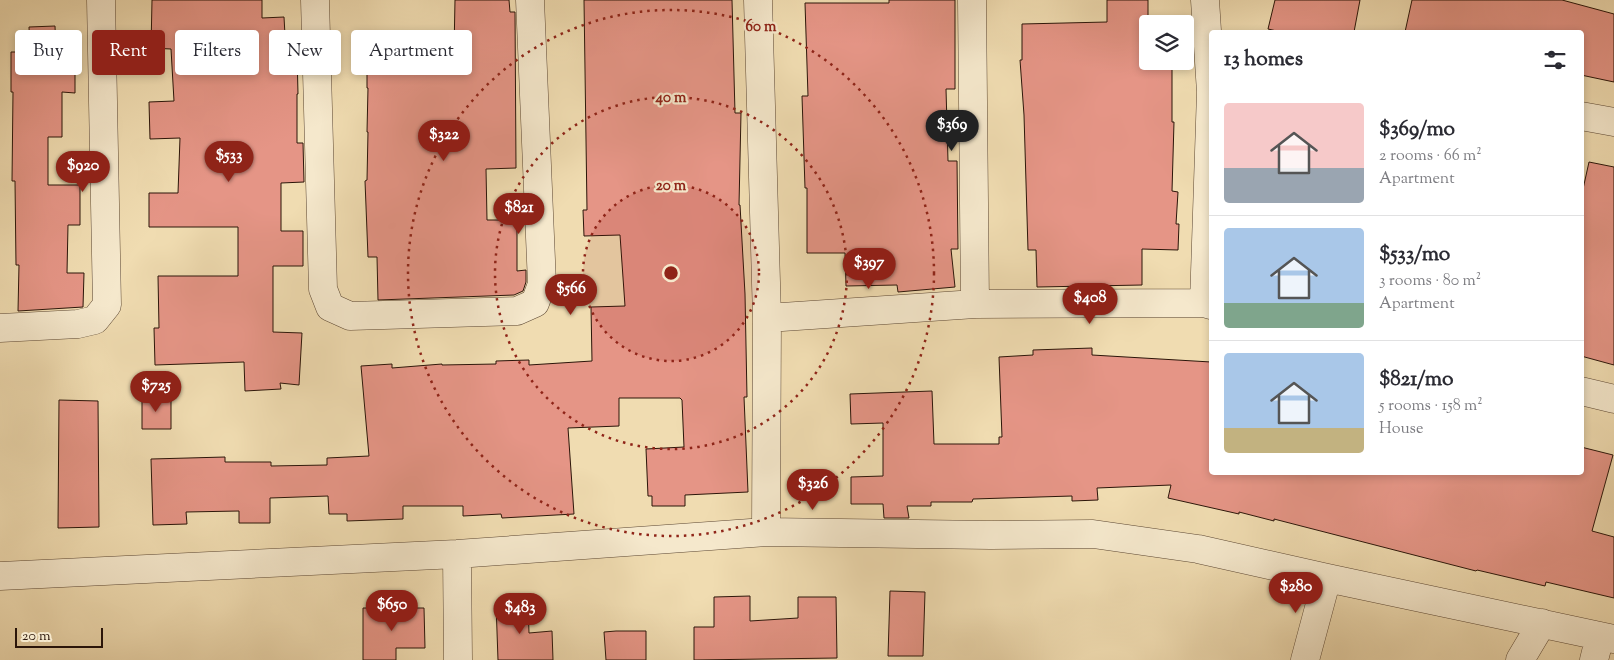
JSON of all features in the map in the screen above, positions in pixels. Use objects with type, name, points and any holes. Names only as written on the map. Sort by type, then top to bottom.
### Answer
[{"type":"street","points":[[0,328],[78,324],[95,320],[107,305],[101,0]]},
{"type":"street","points":[[315,0],[322,289],[330,307],[350,316],[517,311],[536,303],[542,284],[530,0]]},
{"type":"street","points":[[758,0],[766,318],[766,532]]},
{"type":"street","points":[[972,0],[975,304]]},
{"type":"street","points":[[1205,0],[1209,61]]},
{"type":"street","points":[[1584,117],[1614,122]]},
{"type":"street","points":[[766,318],[975,304],[1208,304],[1209,233]]},
{"type":"street","points":[[1584,392],[1614,399]]},
{"type":"street","points":[[0,576],[457,554],[766,532],[991,535],[1093,534],[1198,549],[1542,624],[1603,645]]},
{"type":"street","points":[[457,554],[458,660]]},
{"type":"street","points":[[1305,660],[1327,578]]},
{"type":"street","points":[[1520,660],[1542,624]]},
{"type":"building","points":[[152,0],[262,0],[262,18],[284,17],[285,30],[269,30],[269,75],[298,75],[297,143],[303,143],[304,182],[281,183],[281,231],[303,231],[303,266],[273,266],[273,332],[302,333],[299,385],[280,383],[281,389],[245,391],[244,362],[155,365],[154,328],[159,328],[158,276],[238,276],[238,227],[149,227],[149,193],[178,193],[180,138],[150,139],[149,102],[174,101],[171,49],[165,49],[165,30],[151,30]]},
{"type":"building","points":[[455,0],[509,0],[510,12],[515,12],[516,168],[486,169],[487,220],[517,220],[517,271],[526,270],[526,282],[523,291],[514,295],[378,300],[377,257],[368,257],[365,181],[367,180],[368,132],[367,75],[472,75],[472,30],[454,30]]},
{"type":"building","points":[[584,0],[732,0],[735,113],[741,113],[739,205],[745,294],[747,397],[744,397],[748,492],[685,495],[685,506],[652,506],[652,496],[648,496],[646,449],[684,447],[682,400],[680,398],[619,398],[619,426],[568,428],[574,514],[502,518],[501,514],[463,516],[463,506],[403,506],[403,519],[347,521],[347,514],[329,514],[328,496],[270,498],[270,523],[239,523],[239,511],[186,512],[187,524],[153,525],[151,459],[225,457],[225,462],[271,462],[271,466],[327,465],[327,458],[369,456],[361,366],[392,364],[392,368],[442,364],[496,364],[496,361],[529,360],[529,365],[592,361],[591,307],[625,306],[620,235],[584,236],[583,210],[587,210]]},
{"type":"building","points":[[889,0],[955,0],[955,89],[946,89],[948,161],[957,161],[958,249],[951,249],[955,287],[898,292],[897,285],[846,286],[845,253],[807,253],[807,188],[805,188],[802,96],[808,96],[805,3],[889,3]]},
{"type":"building","points":[[1107,0],[1148,0],[1148,15],[1139,15],[1139,70],[1172,70],[1172,122],[1174,122],[1172,191],[1178,192],[1176,224],[1179,224],[1178,250],[1142,249],[1142,285],[1037,287],[1036,250],[1028,250],[1024,115],[1020,60],[1022,60],[1022,24],[1107,22]]},
{"type":"building","points":[[1275,0],[1360,0],[1354,30],[1268,29]]},
{"type":"building","points":[[1412,0],[1562,0],[1614,14],[1614,82],[1584,76],[1584,30],[1405,30]]},
{"type":"building","points":[[55,26],[55,30],[29,30],[29,27]]},
{"type":"building","points":[[11,52],[15,52],[15,75],[75,75],[75,93],[62,92],[62,137],[48,137],[48,185],[80,185],[80,225],[68,225],[67,273],[84,273],[83,307],[18,311],[19,265],[16,265],[15,181],[12,181],[13,92],[11,92]]},
{"type":"building","points":[[1589,162],[1614,167],[1614,365],[1584,357],[1584,184]]},
{"type":"building","points":[[1092,348],[1092,355],[1209,362],[1209,475],[1584,475],[1584,448],[1613,455],[1592,531],[1614,537],[1614,598],[1546,582],[1545,586],[1476,571],[1274,519],[1274,521],[1168,498],[1171,485],[1097,488],[1098,500],[1072,501],[1072,496],[973,499],[972,502],[931,502],[931,506],[907,506],[909,518],[884,518],[883,504],[851,504],[851,477],[883,476],[883,423],[851,424],[850,394],[932,391],[934,444],[999,444],[999,437],[1002,437],[999,357],[1033,355],[1033,350]]},
{"type":"building","points":[[142,397],[171,397],[171,429],[142,429]]},
{"type":"building","points":[[59,400],[98,401],[99,527],[58,528]]},
{"type":"building","points":[[890,591],[925,592],[923,656],[888,656]]},
{"type":"building","points":[[750,596],[750,621],[798,618],[798,597],[836,597],[837,658],[694,660],[694,627],[714,627],[714,597]]},
{"type":"building","points":[[528,602],[529,633],[552,631],[553,660],[498,660],[496,603]]},
{"type":"building","points":[[363,608],[424,608],[425,648],[396,648],[396,660],[363,660]]},
{"type":"building","points":[[646,631],[646,660],[606,660],[604,632]]}]
